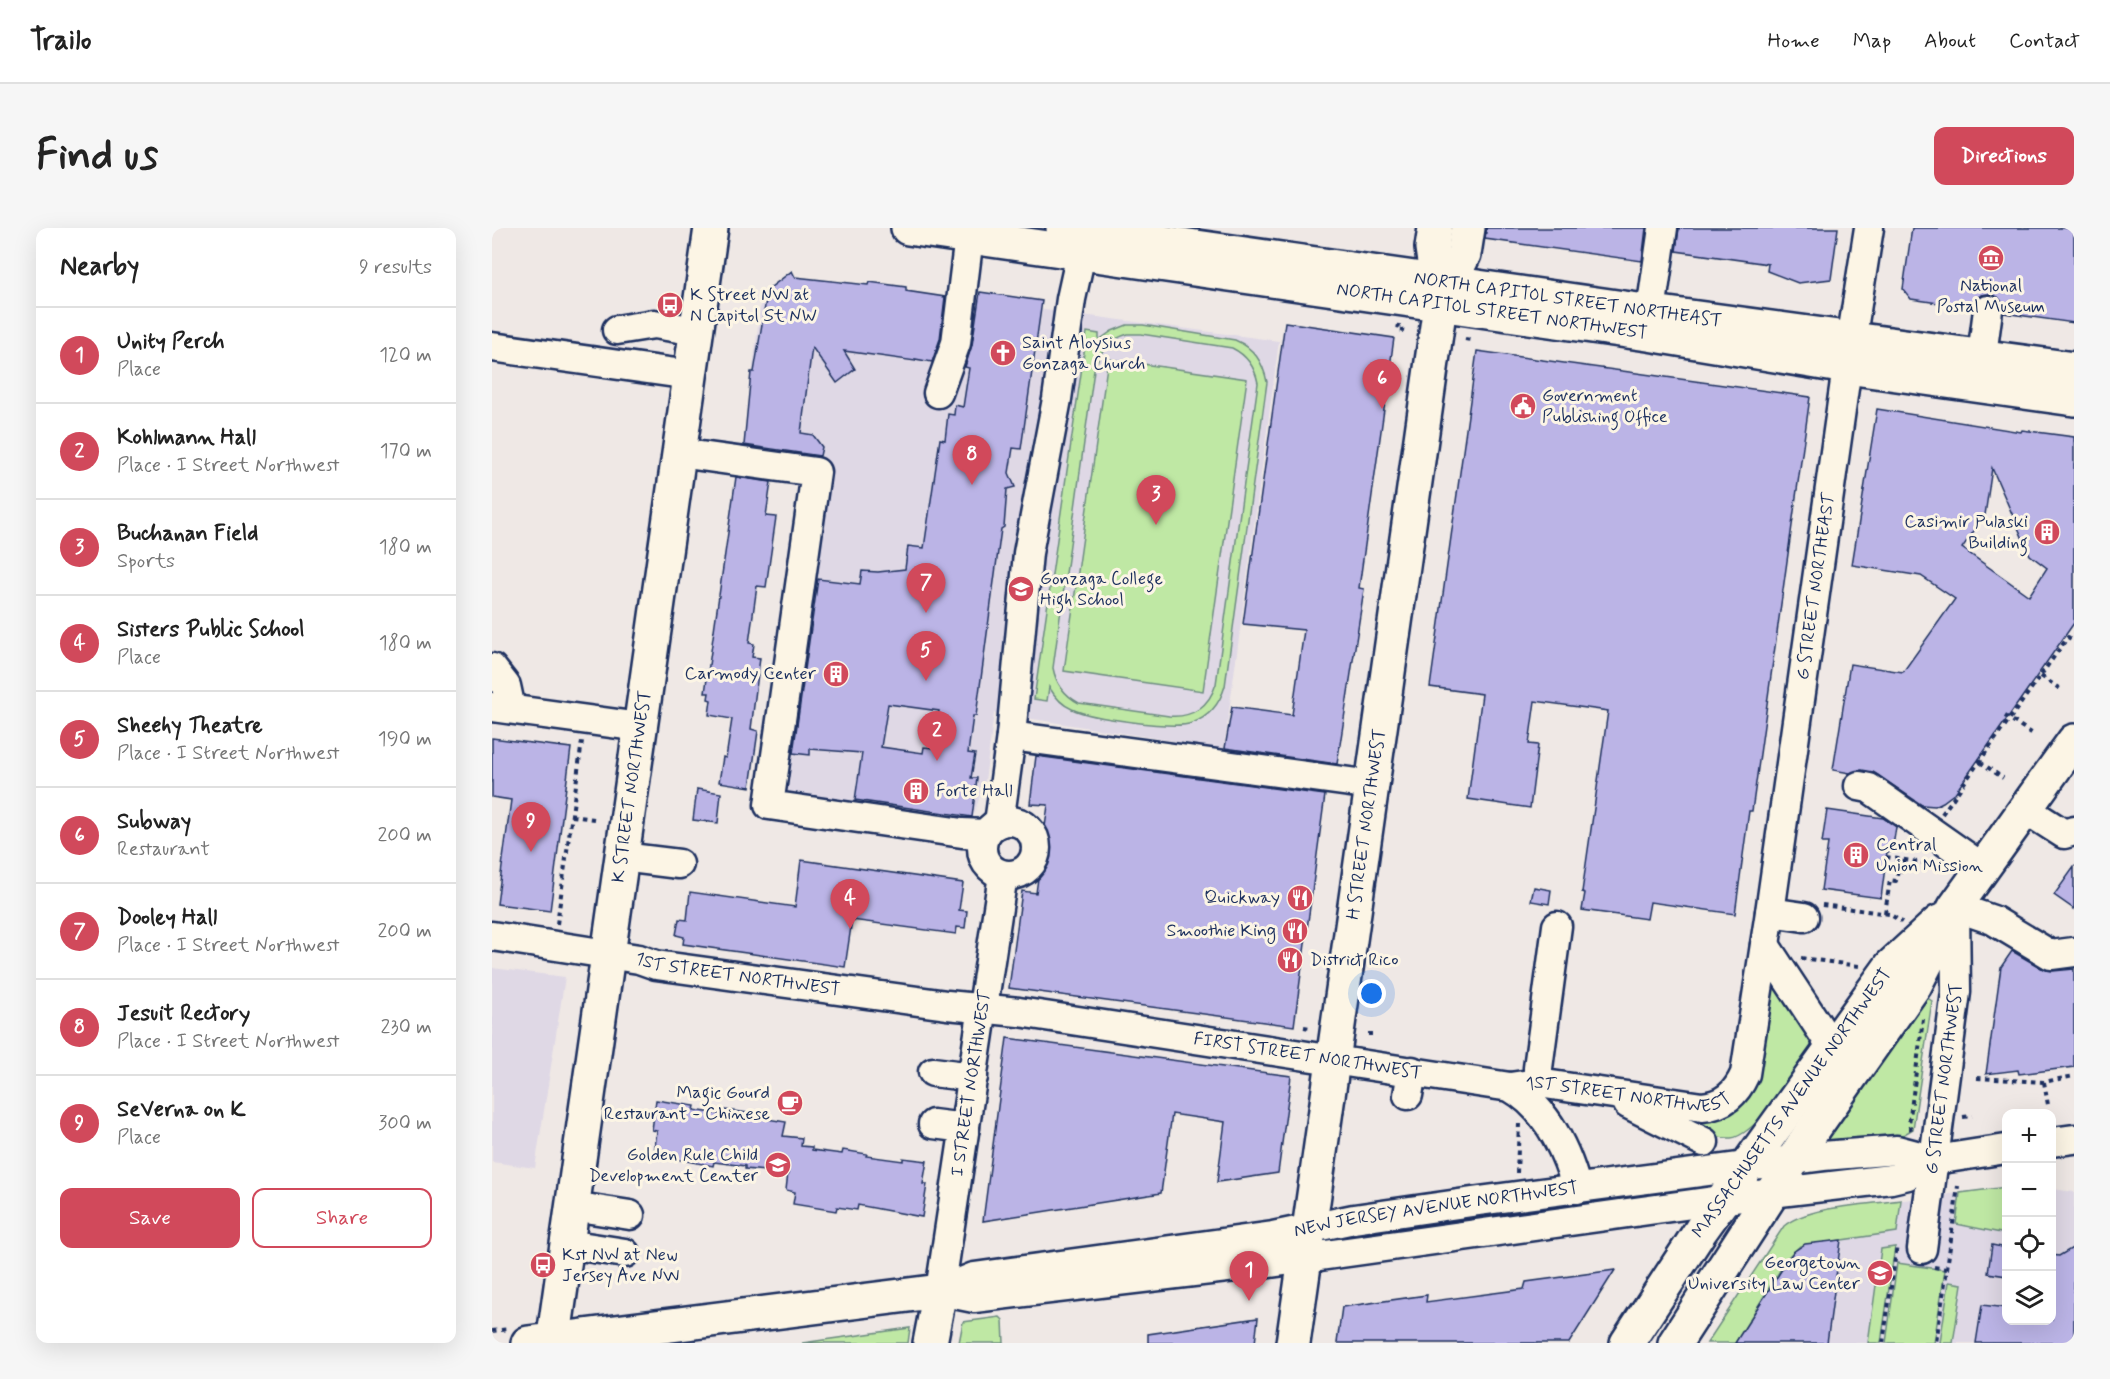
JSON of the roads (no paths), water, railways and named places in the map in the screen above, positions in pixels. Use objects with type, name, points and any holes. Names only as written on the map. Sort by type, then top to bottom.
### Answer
[{"type":"main road","name":"K STREET NORTHWEST","points":[[545,1342],[567,1244],[711,228]]},
{"type":"main road","points":[[908,228],[1076,238]]},
{"type":"main road","points":[[1435,228],[1432,248],[1442,289]]},
{"type":"main road","points":[[1442,289],[1464,254],[1468,228]]},
{"type":"main road","name":"NORTH CAPITOL STREET NORTHWEST","points":[[1076,238],[1275,270],[1442,289]]},
{"type":"main road","name":"NORTH CAPITOL STREET NORTHEAST","points":[[1442,289],[1649,323]]},
{"type":"main road","name":"H STREET NORTHWEST","points":[[1293,1343],[1442,289]]},
{"type":"main road","name":"NORTH CAPITOL STREET NORTHWEST","points":[[1649,323],[1850,353]]},
{"type":"main road","points":[[1850,353],[1980,370],[2074,369]]},
{"type":"main road","points":[[1980,370],[2074,399]]},
{"type":"main road","name":"MASSACHUSETTS AVENUE NORTHWEST","points":[[1675,1343],[1792,1160],[1916,985],[1955,907],[2025,808],[2069,757]]},
{"type":"main road","name":"MASSACHUSETTS AVENUE NORTHWEST","points":[[1627,1343],[1722,1200],[1891,966],[1955,907]]},
{"type":"main road","points":[[930,1343],[940,1291]]},
{"type":"main road","name":"NEW JERSEY AVENUE NORTHWEST","points":[[545,1342],[940,1291]]},
{"type":"street","points":[[1649,323],[1662,228]]},
{"type":"street","name":"G STREET NORTHEAST","points":[[1765,945],[1869,228]]},
{"type":"street","points":[[938,393],[956,343],[970,232]]},
{"type":"street","points":[[679,453],[816,472],[769,805],[962,833],[993,828],[1008,821],[1025,827],[1035,842],[1036,851],[1033,860],[1021,873],[1003,875],[995,872],[984,859],[982,842],[993,828],[1011,736],[1028,554],[1057,399],[1071,299],[1076,238]]},
{"type":"street","points":[[1980,370],[1988,310]]},
{"type":"street","points":[[617,330],[654,324],[697,331]]},
{"type":"street","points":[[492,346],[690,375]]},
{"type":"street","points":[[492,668],[506,686],[501,708],[640,727]]},
{"type":"street","points":[[1011,736],[1372,785]]},
{"type":"street","points":[[1859,786],[1869,788],[1983,868]]},
{"type":"street","points":[[2025,808],[2064,834],[2074,831]]},
{"type":"street","points":[[622,857],[679,864]]},
{"type":"street","name":"I STREET NORTHWEST","points":[[940,1291],[1003,875]]},
{"type":"street","points":[[1955,907],[1993,920],[2051,955],[2074,952]]},
{"type":"street","name":"G STREET NORTHWEST","points":[[1913,1254],[1935,1160],[1956,992],[1955,907]]},
{"type":"street","points":[[1770,912],[1811,910]]},
{"type":"street","points":[[1524,1085],[1538,1068],[1557,926]]},
{"type":"street","name":"1ST STREET NORTHWEST","points":[[492,936],[639,959],[656,965],[983,1009]]},
{"type":"street","points":[[1765,945],[1832,1047]]},
{"type":"street","name":"1ST STREET NORTHWEST","points":[[1524,1085],[1702,1107],[1712,1106],[1728,1099],[1740,1085],[1744,1074],[1765,945]]},
{"type":"street","name":"FIRST STREET NORTHWEST","points":[[983,1009],[1334,1059],[1410,1083],[1524,1085],[1530,1100],[1547,1122],[1569,1163],[1577,1188]]},
{"type":"street","points":[[933,1072],[973,1077]]},
{"type":"street","points":[[1618,1096],[1631,1107],[1704,1142]]},
{"type":"street","points":[[933,1124],[965,1128]]},
{"type":"street","points":[[2056,1141],[2074,1139]]},
{"type":"street","name":"NEW JERSEY AVENUE NORTHWEST","points":[[1308,1243],[1354,1219],[1577,1188],[1792,1160],[1897,1150],[1935,1160]]},
{"type":"street","name":"NEW JERSEY AVENUE NORTHWEST","points":[[940,1291],[974,1298],[1308,1243],[1679,1207],[1771,1193],[1891,1179],[1908,1175],[1935,1160],[2002,1150]]},
{"type":"street","points":[[572,1206],[630,1215]]},
{"type":"street","points":[[567,1244],[625,1253]]},
{"type":"place","name":"National Postal Museum","points":[[1991,258]]},
{"type":"place","name":"K Street NW at N Capitol St NW","points":[[670,305]]},
{"type":"place","name":"Saint Aloysius Gonzaga Church","points":[[1003,353]]},
{"type":"place","name":"Government Publishing Office","points":[[1523,406]]},
{"type":"place","name":"Subway","points":[[1382,409]]},
{"type":"place","name":"Jesuit Rectory","points":[[972,485]]},
{"type":"place","name":"Buchanan Field","points":[[1156,525]]},
{"type":"place","name":"Casimir Pulaski Building","points":[[2047,532]]},
{"type":"place","name":"Gonzaga College High School","points":[[1021,589]]},
{"type":"place","name":"Dooley Hall","points":[[926,613]]},
{"type":"place","name":"Carmody Center","points":[[836,674]]},
{"type":"place","name":"Sheehy Theatre","points":[[926,681]]},
{"type":"place","name":"Kohlmann Hall","points":[[937,761]]},
{"type":"place","name":"Forte Hall","points":[[916,791]]},
{"type":"place","name":"SeVerna on K","points":[[531,852]]},
{"type":"place","name":"Central Union Mission","points":[[1856,855]]},
{"type":"place","name":"Quickway","points":[[1300,898]]},
{"type":"place","name":"Sisters Public School","points":[[850,929]]},
{"type":"place","name":"Smoothie King","points":[[1295,931]]},
{"type":"place","name":"District Rico","points":[[1290,960]]},
{"type":"place","name":"Magic Gourd Restaurant - Chinese","points":[[790,1103]]},
{"type":"place","name":"Golden Rule Child Development Center","points":[[778,1165]]},
{"type":"place","name":"Kst NW at New Jersey Ave NW","points":[[543,1265]]},
{"type":"place","name":"Georgetown University Law Center","points":[[1880,1273]]},
{"type":"place","name":"Unity Perch","points":[[1249,1301]]}]
